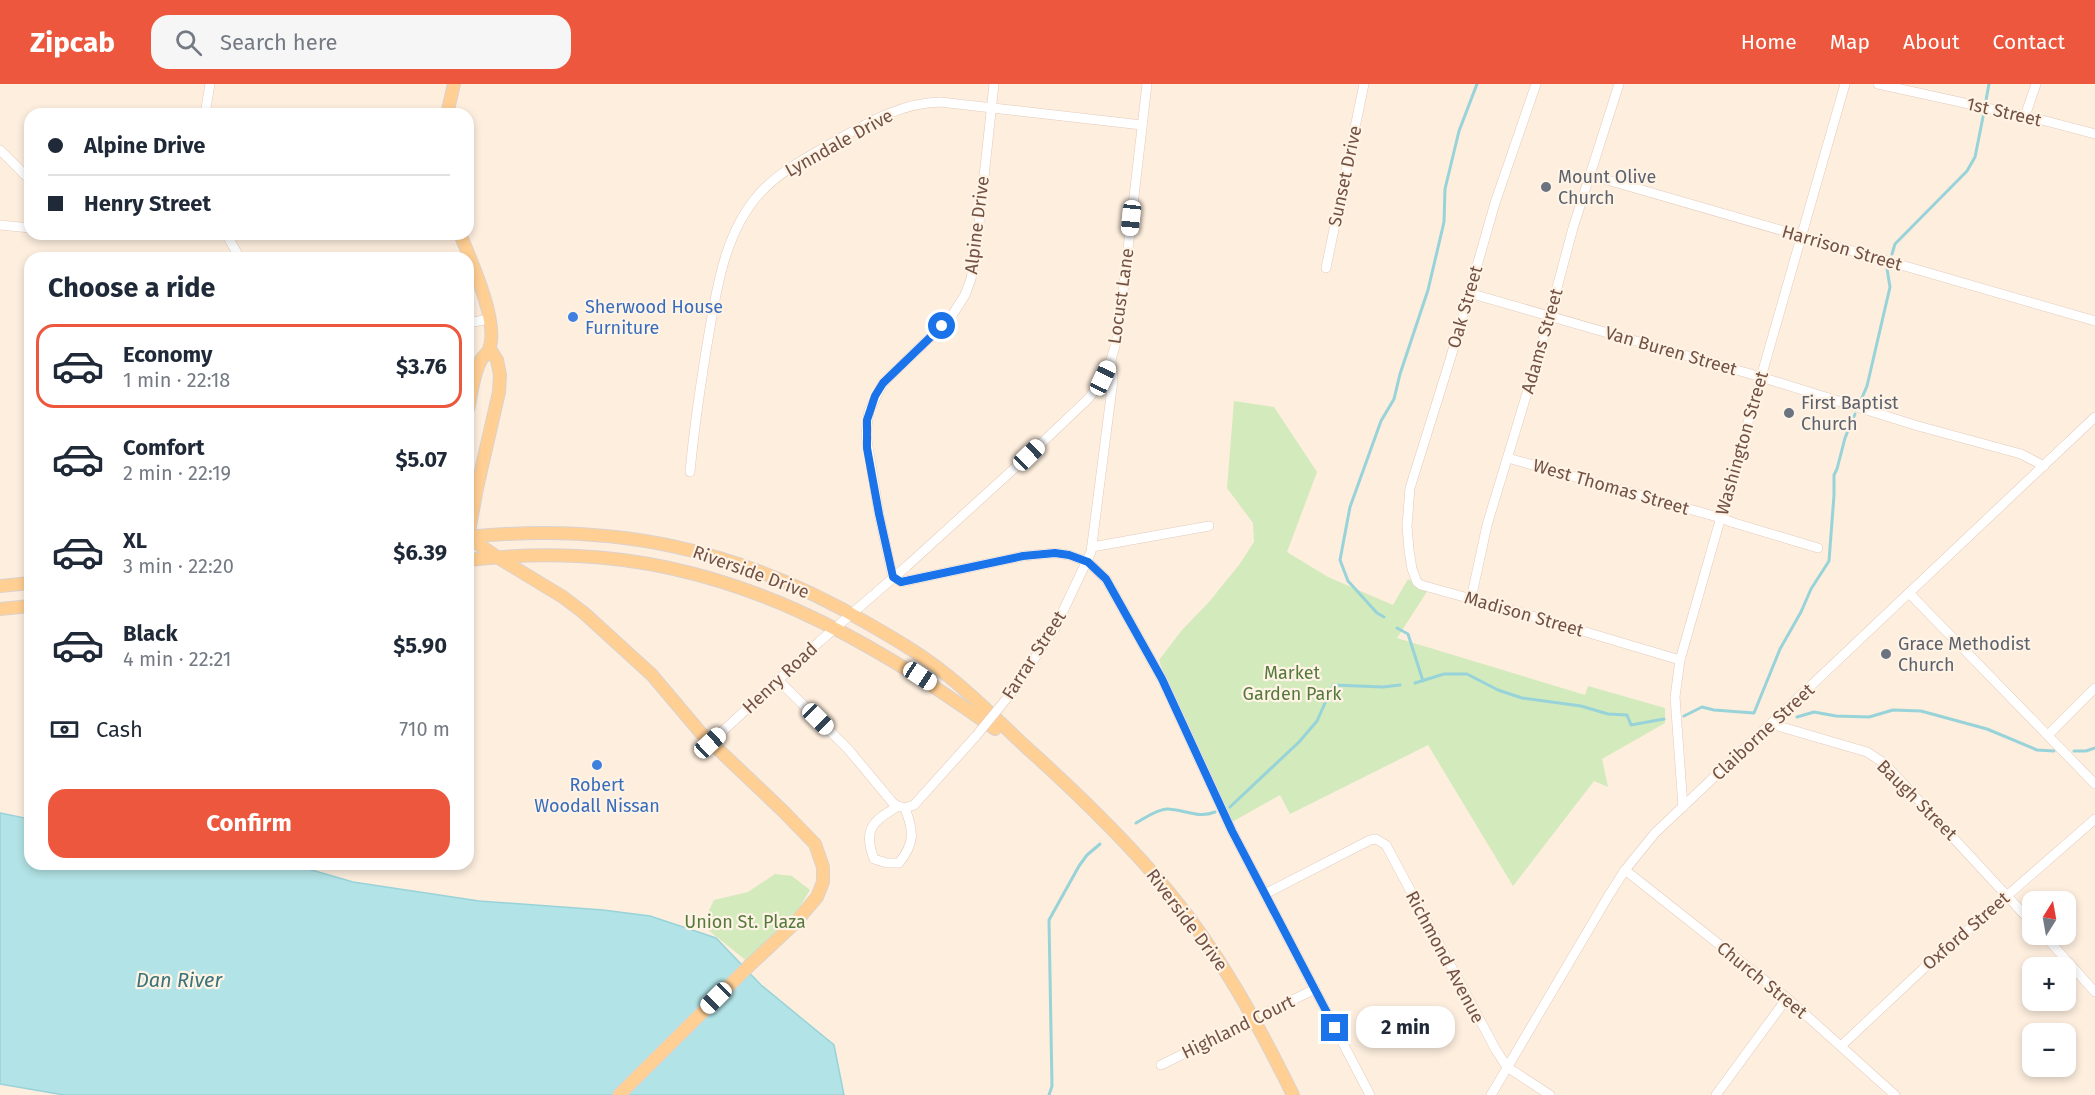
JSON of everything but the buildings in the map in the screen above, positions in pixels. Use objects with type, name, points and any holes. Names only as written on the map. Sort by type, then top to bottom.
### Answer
[{"type":"main road","points":[[448,108],[454,84]]},
{"type":"main road","points":[[474,267],[491,332],[489,349],[482,358],[474,383]]},
{"type":"main road","points":[[474,475],[499,392],[500,375],[497,360],[489,349]]},
{"type":"main road","name":"Riverside Drive","points":[[474,537],[568,532],[668,544],[740,564],[782,580],[892,637],[944,673],[1049,768],[1098,815],[1169,892],[1218,959],[1254,1020],[1293,1095]]},
{"type":"main road","points":[[474,541],[563,597],[584,613],[652,675],[710,743],[815,844],[823,867],[823,882],[817,897],[795,923],[750,964],[619,1095]]},
{"type":"main road","name":"Riverside Drive","points":[[474,559],[576,556],[638,562],[673,568],[761,595],[835,627],[927,680],[1049,768]]},
{"type":"main road","points":[[0,586],[24,584]]},
{"type":"main road","points":[[0,609],[24,607]]},
{"type":"street","points":[[206,108],[210,84]]},
{"type":"street","name":"Alpine Drive","points":[[893,577],[867,448],[867,420],[875,396],[883,383],[945,323],[958,308],[965,295],[971,279],[976,251],[994,84]]},
{"type":"street","name":"Locust Lane","points":[[851,614],[1029,455],[1089,398],[1103,378],[1118,335],[1147,84]]},
{"type":"street","name":"Sunset Drive","points":[[1326,268],[1364,84]]},
{"type":"street","name":"Oak Street","points":[[1407,533],[1410,488],[1495,203],[1536,84]]},
{"type":"street","name":"Adams Street","points":[[1471,599],[1487,525],[1619,84]]},
{"type":"street","name":"Washington Street","points":[[1683,807],[1675,697],[1680,660],[1845,84]]},
{"type":"street","name":"1st Street","points":[[1878,84],[2025,116],[2095,134]]},
{"type":"street","points":[[2025,116],[2036,84]]},
{"type":"street","name":"Lynndale Drive","points":[[690,472],[694,418],[724,260],[737,227],[760,193],[790,168],[874,120],[915,104],[940,102],[1142,125]]},
{"type":"street","points":[[0,150],[24,174]]},
{"type":"street","name":"Harrison Street","points":[[1590,175],[2095,321]]},
{"type":"street","points":[[0,225],[24,227]]},
{"type":"street","name":"Van Buren Street","points":[[1469,293],[1761,377],[1918,426],[2021,454],[2044,466]]},
{"type":"street","points":[[474,322],[489,319]]},
{"type":"street","name":"Farrar Street","points":[[902,807],[913,835],[910,850],[899,863],[887,863],[874,858],[869,846],[868,832],[873,824],[902,807],[914,806],[976,736],[1012,692],[1055,628],[1088,562],[1092,547],[1113,380],[1111,360]]},
{"type":"street","name":"Claiborne Street","points":[[1491,1095],[1625,870],[1654,833],[2044,466],[2093,423]]},
{"type":"street","name":"West Thomas Street","points":[[1508,458],[1818,548]]},
{"type":"street","points":[[1092,547],[1209,526]]},
{"type":"street","name":"Madison Street","points":[[1407,533],[1408,550],[1417,582],[1421,585],[1680,660]]},
{"type":"street","points":[[893,577],[901,582],[1023,556],[1055,553],[1088,562],[1106,579],[1162,679],[1232,831],[1370,1095]]},
{"type":"street","points":[[1909,593],[2095,784]]},
{"type":"street","name":"Henry Road","points":[[710,743],[851,614]]},
{"type":"street","points":[[778,680],[848,748],[893,803],[902,807]]},
{"type":"street","points":[[2048,735],[2095,688]]},
{"type":"street","name":"Baugh Street","points":[[1771,724],[1866,752],[1884,763],[2022,912]]},
{"type":"street","name":"Oxford Street","points":[[1841,1046],[1923,969],[2095,819]]},
{"type":"street","name":"Richmond Avenue","points":[[1265,894],[1370,840],[1376,839],[1386,845],[1472,1008],[1507,1067],[1550,1095]]},
{"type":"street","name":"Church Street","points":[[1625,870],[1787,998],[1895,1095]]},
{"type":"street","points":[[2053,945],[2095,992]]},
{"type":"street","name":"Highland Court","points":[[1161,1065],[1315,989]]},
{"type":"street","points":[[1716,1095],[1787,998]]},
{"type":"green space","name":"Market Garden Park","points":[[1234,401],[1274,407],[1317,472],[1287,552],[1328,577],[1393,605],[1408,579],[1428,590],[1397,638],[1585,695],[1588,686],[1665,708],[1665,723],[1602,759],[1608,787],[1594,781],[1513,886],[1428,745],[1290,814],[1280,795],[1232,822],[1174,699],[1159,660],[1239,565],[1254,542],[1253,523],[1227,488]]},
{"type":"green space","name":"Union St. Plaza","points":[[775,874],[792,876],[810,890],[799,908],[748,962],[702,925],[714,900],[748,892]]},
{"type":"water","name":"Dan River","points":[[0,813],[24,818],[24,870],[312,870],[353,882],[479,901],[603,910],[650,916],[716,938],[761,985],[834,1045],[844,1095],[64,1095],[0,1084]]},
{"type":"waterway","points":[[1384,617],[1377,613],[1348,581],[1340,560],[1350,507],[1381,421],[1394,399],[1428,290],[1444,222],[1445,189],[1459,131],[1477,84]]},
{"type":"waterway","points":[[1986,100],[1989,84]]},
{"type":"waterway","points":[[1892,254],[1895,244],[1967,171],[1975,157],[1984,112]]},
{"type":"waterway","points":[[1861,400],[1867,386],[1890,287],[1887,269]]},
{"type":"waterway","points":[[1684,716],[1702,707],[1754,713],[1780,649],[1811,589],[1829,561],[1834,475],[1855,414]]},
{"type":"waterway","points":[[1397,628],[1408,634],[1423,681]]},
{"type":"waterway","points":[[1415,683],[1444,674],[1467,674],[1498,690],[1522,698],[1581,706],[1608,714],[1627,715],[1631,725],[1664,719]]},
{"type":"waterway","points":[[1230,807],[1299,742],[1317,721],[1333,685],[1383,687],[1400,685]]},
{"type":"waterway","points":[[1797,717],[1814,712],[1836,716],[1869,717],[1893,710],[1921,711],[1987,729],[2037,750],[2054,751]]},
{"type":"waterway","points":[[2074,751],[2095,748]]},
{"type":"waterway","points":[[1136,823],[1163,809],[1203,814],[1215,812]]},
{"type":"waterway","points":[[1049,1095],[1052,1086],[1049,920],[1079,866],[1087,855],[1100,844]]},
{"type":"place","name":"Mount Olive Church","points":[[1546,187]]},
{"type":"place","name":"Sherwood House Furniture","points":[[573,317]]},
{"type":"place","name":"First Baptist Church","points":[[1789,413]]},
{"type":"place","name":"Grace Methodist Church","points":[[1886,654]]},
{"type":"place","name":"Robert Woodall Nissan","points":[[597,765]]},
{"type":"route","points":[[942,326],[883,383],[875,396],[867,420],[867,448],[893,577],[901,582],[1023,556],[1055,553],[1080,558],[1096,568],[1106,579],[1162,679],[1232,831],[1335,1028]]}]
